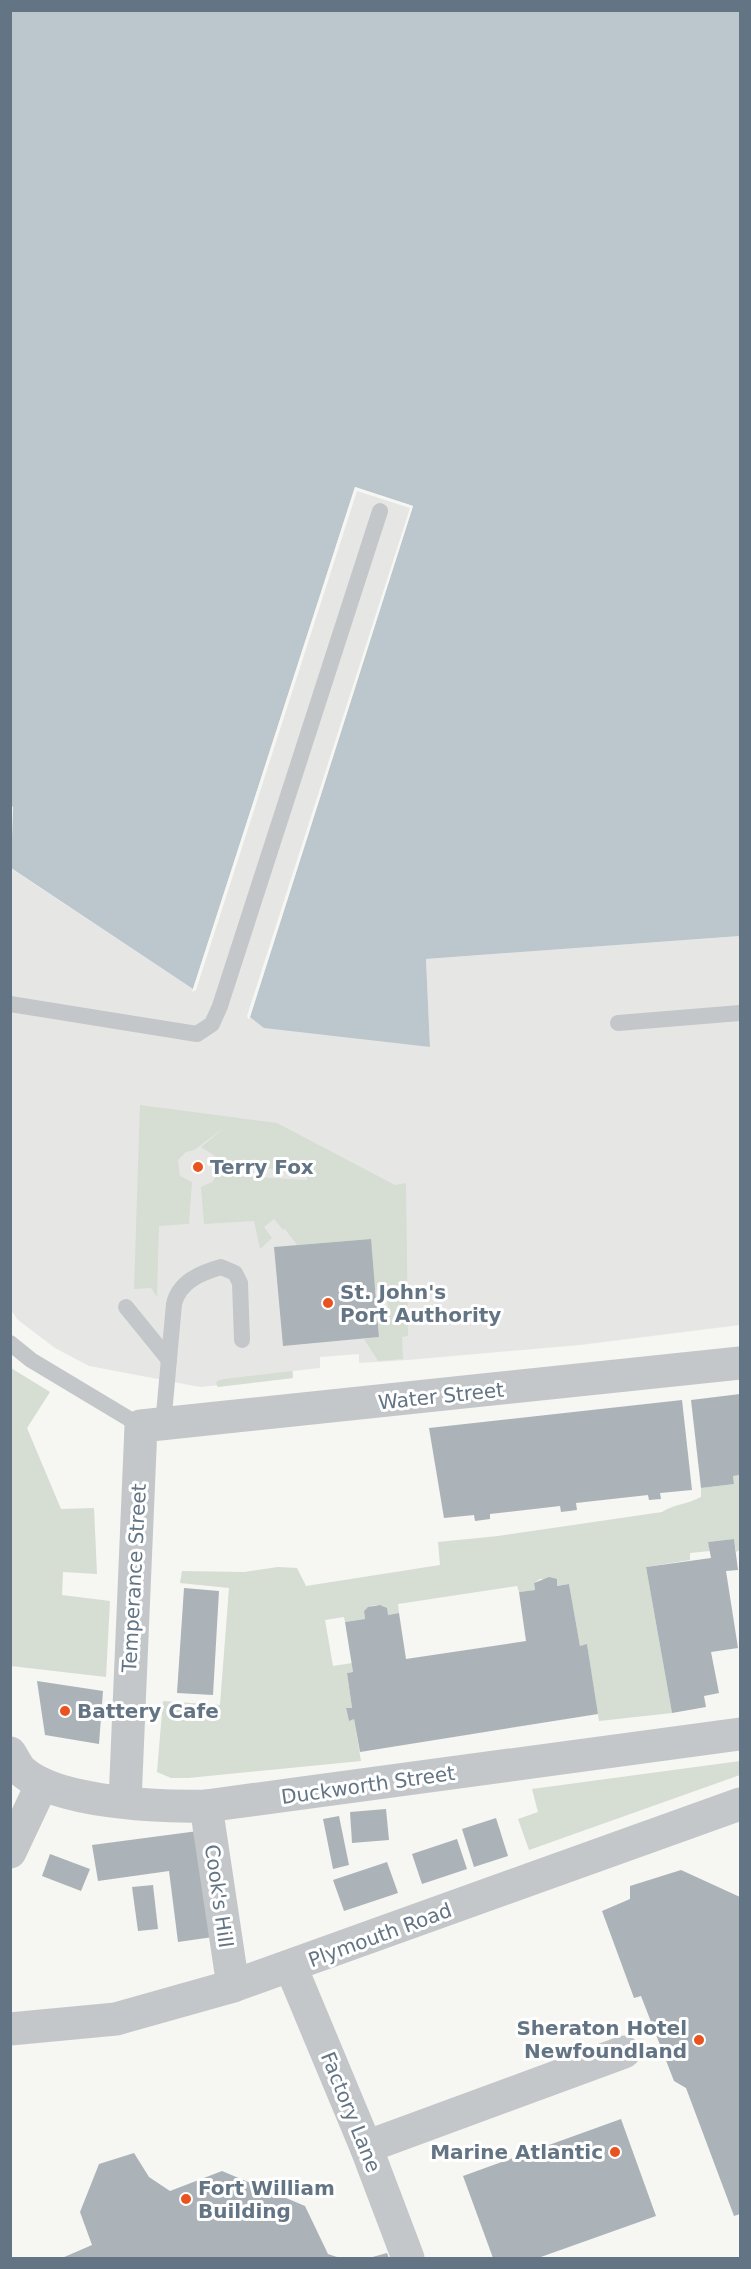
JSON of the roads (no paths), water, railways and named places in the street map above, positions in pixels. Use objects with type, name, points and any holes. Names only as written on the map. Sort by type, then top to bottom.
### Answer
[{"type":"street","name":"Water Street","points":[[152,1426],[741,1363]]},
{"type":"street","name":"Temperance Street","points":[[125,1802],[152,1426]]},
{"type":"street","name":"Duckworth Street","points":[[10,1753],[22,1771],[42,1784],[86,1796],[125,1802],[206,1806],[741,1734]]},
{"type":"street","points":[[10,1852],[42,1784]]},
{"type":"street","name":"Plymouth Road","points":[[10,2029],[116,2019],[232,1986],[291,1967],[741,1804]]},
{"type":"street","name":"Cook's Hill","points":[[206,1806],[232,1986]]},
{"type":"street","name":"Factory Lane","points":[[291,1967],[366,2147],[408,2259]]},
{"type":"street","points":[[366,2147],[624,2052]]},
{"type":"lane","points":[[10,1004],[197,1034],[212,1024],[220,1006],[380,512]]},
{"type":"lane","points":[[618,1023],[741,1013]]},
{"type":"lane","points":[[10,1343],[31,1360],[152,1426],[170,1360],[177,1292],[185,1283],[213,1269],[228,1268],[235,1273],[240,1283],[242,1340]]},
{"type":"lane","points":[[126,1307],[170,1360]]},
{"type":"place","name":"Terry Fox","points":[[198,1167]]},
{"type":"place","name":"St. John's Port Authority","points":[[328,1303]]},
{"type":"place","name":"Battery Cafe","points":[[65,1711]]},
{"type":"place","name":"Sheraton Hotel Newfoundland","points":[[699,2040]]},
{"type":"place","name":"Marine Atlantic","points":[[615,2152]]},
{"type":"place","name":"Fort William Building","points":[[186,2199]]}]
